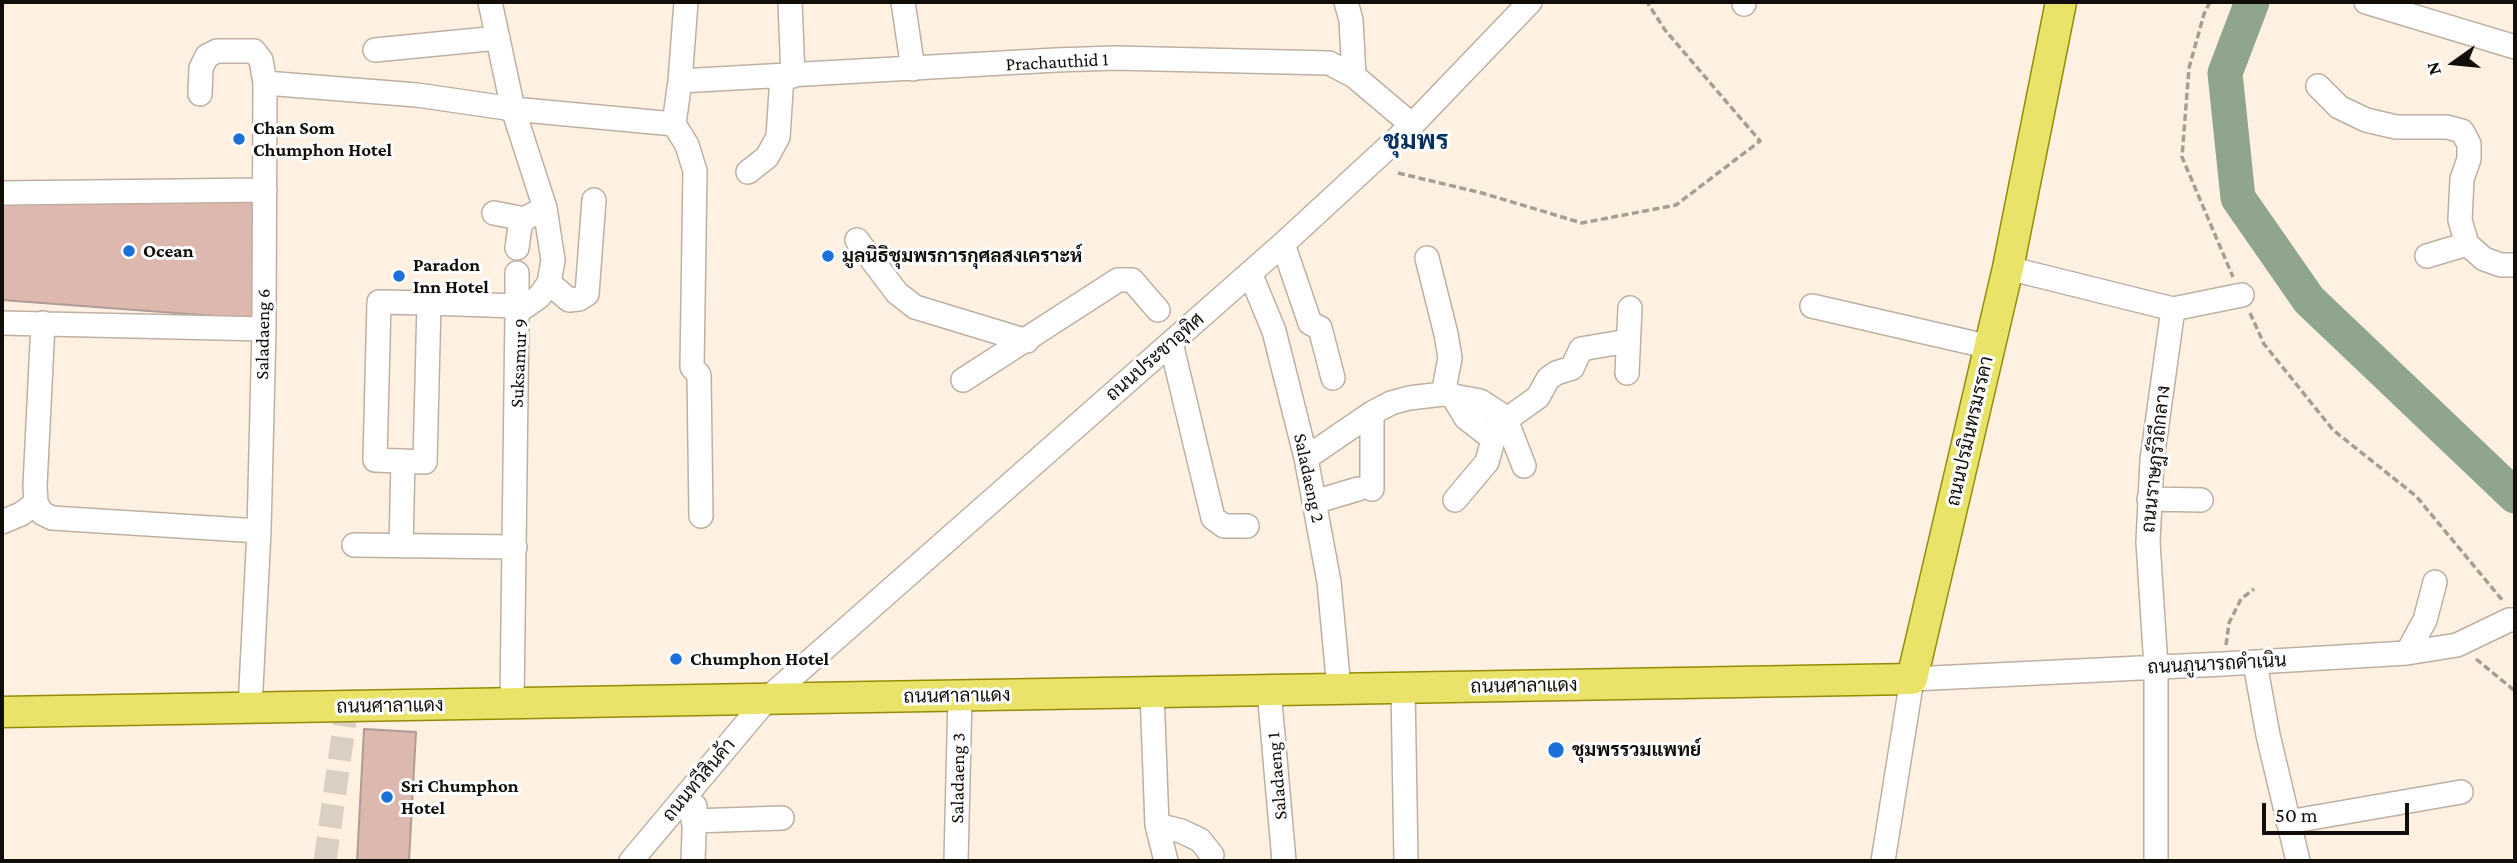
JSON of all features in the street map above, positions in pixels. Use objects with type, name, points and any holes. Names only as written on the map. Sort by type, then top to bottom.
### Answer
[{"type":"main road","name":"ถนนปรมินทรมรรคา","points":[[1912,679],[2008,268],[2061,2]]},
{"type":"main road","name":"ถนนศาลาแดง","points":[[2,712],[1912,679]]},
{"type":"street","points":[[491,2],[534,213],[553,260],[549,283],[569,300],[579,299],[587,294],[594,200]]},
{"type":"street","points":[[687,2],[674,124],[687,145],[695,171],[692,367],[699,375],[701,516]]},
{"type":"street","points":[[748,172],[767,157],[778,137],[787,76],[790,2]]},
{"type":"street","points":[[903,2],[913,69]]},
{"type":"street","points":[[1346,2],[1351,20],[1354,76]]},
{"type":"street","points":[[2366,2],[2515,47]]},
{"type":"street","name":"ถนนประชาอุทิศ","points":[[767,699],[1168,327],[1250,273],[1283,244],[1412,125],[1524,4]]},
{"type":"street","points":[[375,50],[498,38]]},
{"type":"street","name":"Saladaeng 6","points":[[200,94],[201,68],[206,56],[217,51],[254,51],[261,60],[265,83],[264,329],[259,531],[250,708]]},
{"type":"street","name":"Prachauthid 1","points":[[680,81],[1115,58],[1329,63],[1354,76],[1412,125]]},
{"type":"street","points":[[265,83],[418,95],[513,109],[674,124]]},
{"type":"street","points":[[2318,86],[2339,107],[2366,120],[2396,127],[2447,127],[2462,131],[2469,144],[2469,159],[2462,179],[2460,220],[2467,244],[2484,260],[2501,265],[2515,265]]},
{"type":"street","points":[[2,193],[265,190]]},
{"type":"street","points":[[494,213],[534,213]]},
{"type":"street","points":[[517,248],[520,226],[534,213]]},
{"type":"street","points":[[856,240],[897,293],[915,307],[1027,341]]},
{"type":"street","points":[[1283,244],[1310,323],[1320,328],[1333,378]]},
{"type":"street","points":[[2427,256],[2467,244]]},
{"type":"street","points":[[1427,258],[1450,358],[1448,395],[1466,418],[1493,439]]},
{"type":"street","points":[[2008,268],[2173,309],[2242,295]]},
{"type":"street","points":[[429,303],[425,462],[375,460],[379,302],[429,303],[517,309],[517,273]]},
{"type":"street","name":"Saladaeng 2","points":[[1250,273],[1274,331],[1306,458],[1329,582],[1339,689]]},
{"type":"street","points":[[963,380],[1118,280],[1132,280],[1168,327],[1213,518],[1224,526],[1247,526]]},
{"type":"street","name":"Suksamur 9","points":[[512,703],[517,309],[539,297],[549,283]]},
{"type":"street","points":[[1812,306],[1990,346]]},
{"type":"street","points":[[1627,373],[1630,308]]},
{"type":"street","name":"ถนนราษฎร์วิถีกลาง","points":[[2156,861],[2155,667],[2148,542],[2149,499],[2173,309]]},
{"type":"street","points":[[2,323],[264,329]]},
{"type":"street","points":[[43,323],[35,486],[36,503],[43,513],[52,518],[259,531]]},
{"type":"street","points":[[1455,500],[1487,462],[1503,417],[1538,397],[1548,379],[1556,373],[1572,368],[1581,349],[1628,341]]},
{"type":"street","points":[[1306,458],[1372,413],[1400,401],[1448,395],[1480,401],[1503,417],[1524,466]]},
{"type":"street","points":[[1314,502],[1365,489],[1372,413]]},
{"type":"street","points":[[401,545],[403,461]]},
{"type":"street","points":[[2149,499],[2201,500]]},
{"type":"street","points":[[2,522],[21,514],[36,503]]},
{"type":"street","points":[[354,545],[515,547]]},
{"type":"street","points":[[2407,653],[2425,620],[2435,582]]},
{"type":"street","name":"ถนนภูนารถดำเนิน","points":[[1912,679],[2407,653],[2458,645],[2511,616]]},
{"type":"street","points":[[2255,663],[2268,736],[2298,861]]},
{"type":"street","name":"ถนนปรมินทรมรรคา","points":[[1884,861],[1912,679]]},
{"type":"street","points":[[1403,688],[1406,861]]},
{"type":"street","name":"Saladaeng 1","points":[[1269,691],[1284,861]]},
{"type":"street","points":[[1152,692],[1157,825],[1166,861]]},
{"type":"street","name":"Saladaeng 3","points":[[956,861],[960,696]]},
{"type":"street","name":"ถนนทวีสินค้า","points":[[631,861],[767,699]]},
{"type":"street","points":[[693,861],[693,821],[698,782]]},
{"type":"street","points":[[2288,822],[2461,792]]},
{"type":"street","points":[[693,821],[782,818]]},
{"type":"street","points":[[1157,825],[1181,831],[1200,840],[1212,855]]},
{"type":"path","points":[[1398,173],[1482,193],[1582,223],[1676,205],[1760,142],[1665,30],[1647,2]]},
{"type":"path","points":[[2210,2],[2204,13],[2189,68],[2182,157],[2214,236],[2264,344],[2333,430],[2416,496],[2511,616]]},
{"type":"path","points":[[2223,664],[2229,623],[2241,599],[2254,589]]},
{"type":"path","points":[[2458,645],[2515,691]]},
{"type":"building","name":"Ocean","points":[[256,199],[255,319],[2,300],[2,203]]},
{"type":"building","name":"Sri Chumphon Hotel","points":[[364,729],[416,732],[409,861],[357,861]]},
{"type":"waterway","points":[[2252,2],[2225,73],[2238,198],[2309,300],[2515,496]]},
{"type":"tunnel","points":[[325,861],[347,706]]},
{"type":"place","name":"Chan Som Chumphon Hotel","points":[[239,139]]},
{"type":"place","name":"Ocean","points":[[129,251]]},
{"type":"place","name":"มูลนิธิชุมพรการกุศลสงเคราะห์","points":[[828,256]]},
{"type":"place","name":"Paradon Inn Hotel","points":[[399,276]]},
{"type":"place","name":"Chumphon Hotel","points":[[676,659]]},
{"type":"place","name":"ชุมพรรวมแพทย์","points":[[1556,750]]},
{"type":"place","name":"Sri Chumphon Hotel","points":[[387,797]]},
{"type":"district","name":"ชุมพร","points":[[1416,141]]}]
